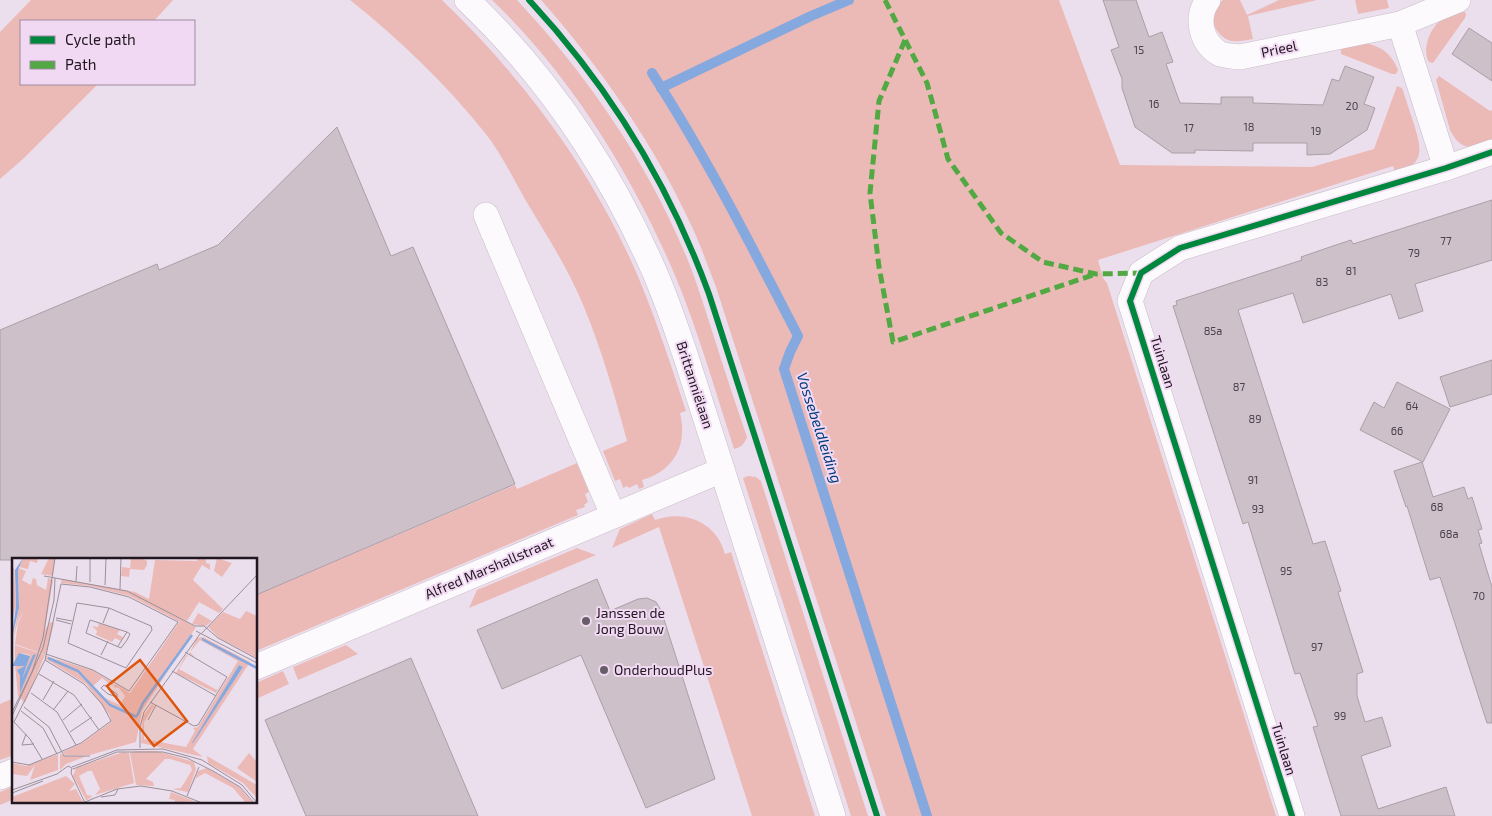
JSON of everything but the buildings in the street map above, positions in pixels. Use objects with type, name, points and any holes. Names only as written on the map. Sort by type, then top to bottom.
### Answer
[{"type":"street","name":"Brittanniëlaan","points":[[467,0],[497,30],[538,78],[580,136],[631,223],[660,285],[686,356],[833,816]]},
{"type":"street","name":"Prieel","points":[[1208,0],[1203,7],[1200,25],[1207,43],[1221,54],[1240,58],[1400,24],[1458,0]]},
{"type":"street","points":[[1400,24],[1446,168]]},
{"type":"street","name":"Tuinlaan","points":[[1292,816],[1130,301],[1141,273],[1180,248],[1446,168],[1492,152]]},
{"type":"street","points":[[486,215],[613,515]]},
{"type":"street","name":"Alfred Marshallstraat","points":[[258,667],[722,470]]},
{"type":"street","points":[[0,777],[12,772]]},
{"type":"shaded area","points":[[31,0],[173,0],[155,20],[20,20],[20,85],[97,85],[23,159],[0,179],[0,32]]},
{"type":"shaded area","points":[[350,0],[442,0],[472,30],[528,94],[577,162],[599,198],[644,291],[686,411],[680,413],[682,436],[676,455],[663,470],[642,480],[644,487],[639,489],[637,484],[629,488],[627,486],[623,488],[620,479],[615,481],[603,451],[627,441],[597,340],[572,280],[502,157],[485,133],[438,79],[404,46]]},
{"type":"shaded area","points":[[492,0],[517,0],[544,30],[570,61],[617,126],[658,195],[691,268],[747,437],[740,446],[734,449],[691,316],[674,273],[639,199],[573,93],[521,29]]},
{"type":"shaded area","points":[[541,0],[1059,0],[1120,165],[1312,167],[1374,149],[1397,86],[1402,88],[1416,130],[1419,146],[1417,159],[1406,170],[1396,174],[1393,166],[1098,260],[1103,278],[1107,283],[1276,816],[886,816],[716,287],[692,227],[661,166],[625,108],[585,52]]},
{"type":"shaded area","points":[[1223,0],[1240,0],[1247,15],[1279,0],[1317,0],[1248,16],[1253,39],[1232,41],[1217,31],[1213,22],[1214,9]]},
{"type":"shaded area","points":[[1355,0],[1387,0],[1389,8],[1358,14]]},
{"type":"shaded area","points":[[1465,12],[1465,18],[1433,63],[1429,62],[1426,50],[1429,37],[1435,25],[1450,14]]},
{"type":"shaded area","points":[[1359,42],[1383,50],[1395,63],[1398,70],[1396,74],[1341,54],[1341,48]]},
{"type":"shaded area","points":[[1439,76],[1490,111],[1492,110],[1492,144],[1468,147],[1458,142],[1454,137],[1450,130],[1436,80]]},
{"type":"shaded area","points":[[577,463],[589,492],[585,494],[588,502],[584,505],[585,507],[576,510],[578,515],[258,650],[258,594],[515,485],[517,489]]},
{"type":"shaded area","points":[[748,476],[756,477],[761,481],[868,816],[851,816],[743,478]]},
{"type":"shaded area","points":[[652,514],[655,520],[677,516],[688,517],[698,521],[715,534],[725,554],[731,552],[815,816],[752,816],[659,527],[612,548],[620,529]]},
{"type":"shaded area","points":[[577,548],[596,555],[469,608],[477,590]]},
{"type":"shaded area","points":[[346,645],[358,654],[298,680],[293,667]]},
{"type":"shaded area","points":[[283,671],[289,684],[258,698],[258,682]]},
{"type":"shaded area","points":[[12,699],[12,756],[0,760],[0,704]]},
{"type":"shaded area","points":[[12,787],[12,800],[0,805],[0,792]]},
{"type":"waterway","points":[[661,88],[811,16],[849,0]]},
{"type":"waterway","name":"Vossebeldleiding","points":[[652,73],[710,170],[798,336],[784,369],[927,816]]},
{"type":"marked path","points":[[885,0],[927,83],[948,159],[1001,233],[1043,262],[1096,274],[1141,273]]},
{"type":"marked path","points":[[905,40],[879,101],[870,193],[879,267],[893,342],[1096,274]]},
{"type":"cycle path","points":[[529,0],[558,33],[611,102],[656,175],[693,253],[709,294],[877,816]]},
{"type":"cycle path","points":[[1292,816],[1130,301],[1141,273],[1180,248],[1446,168],[1492,152]]},
{"type":"place","name":"Janssen de Jong Bouw","points":[[586,621]]},
{"type":"place","name":"OnderhoudPlus","points":[[604,670]]}]
